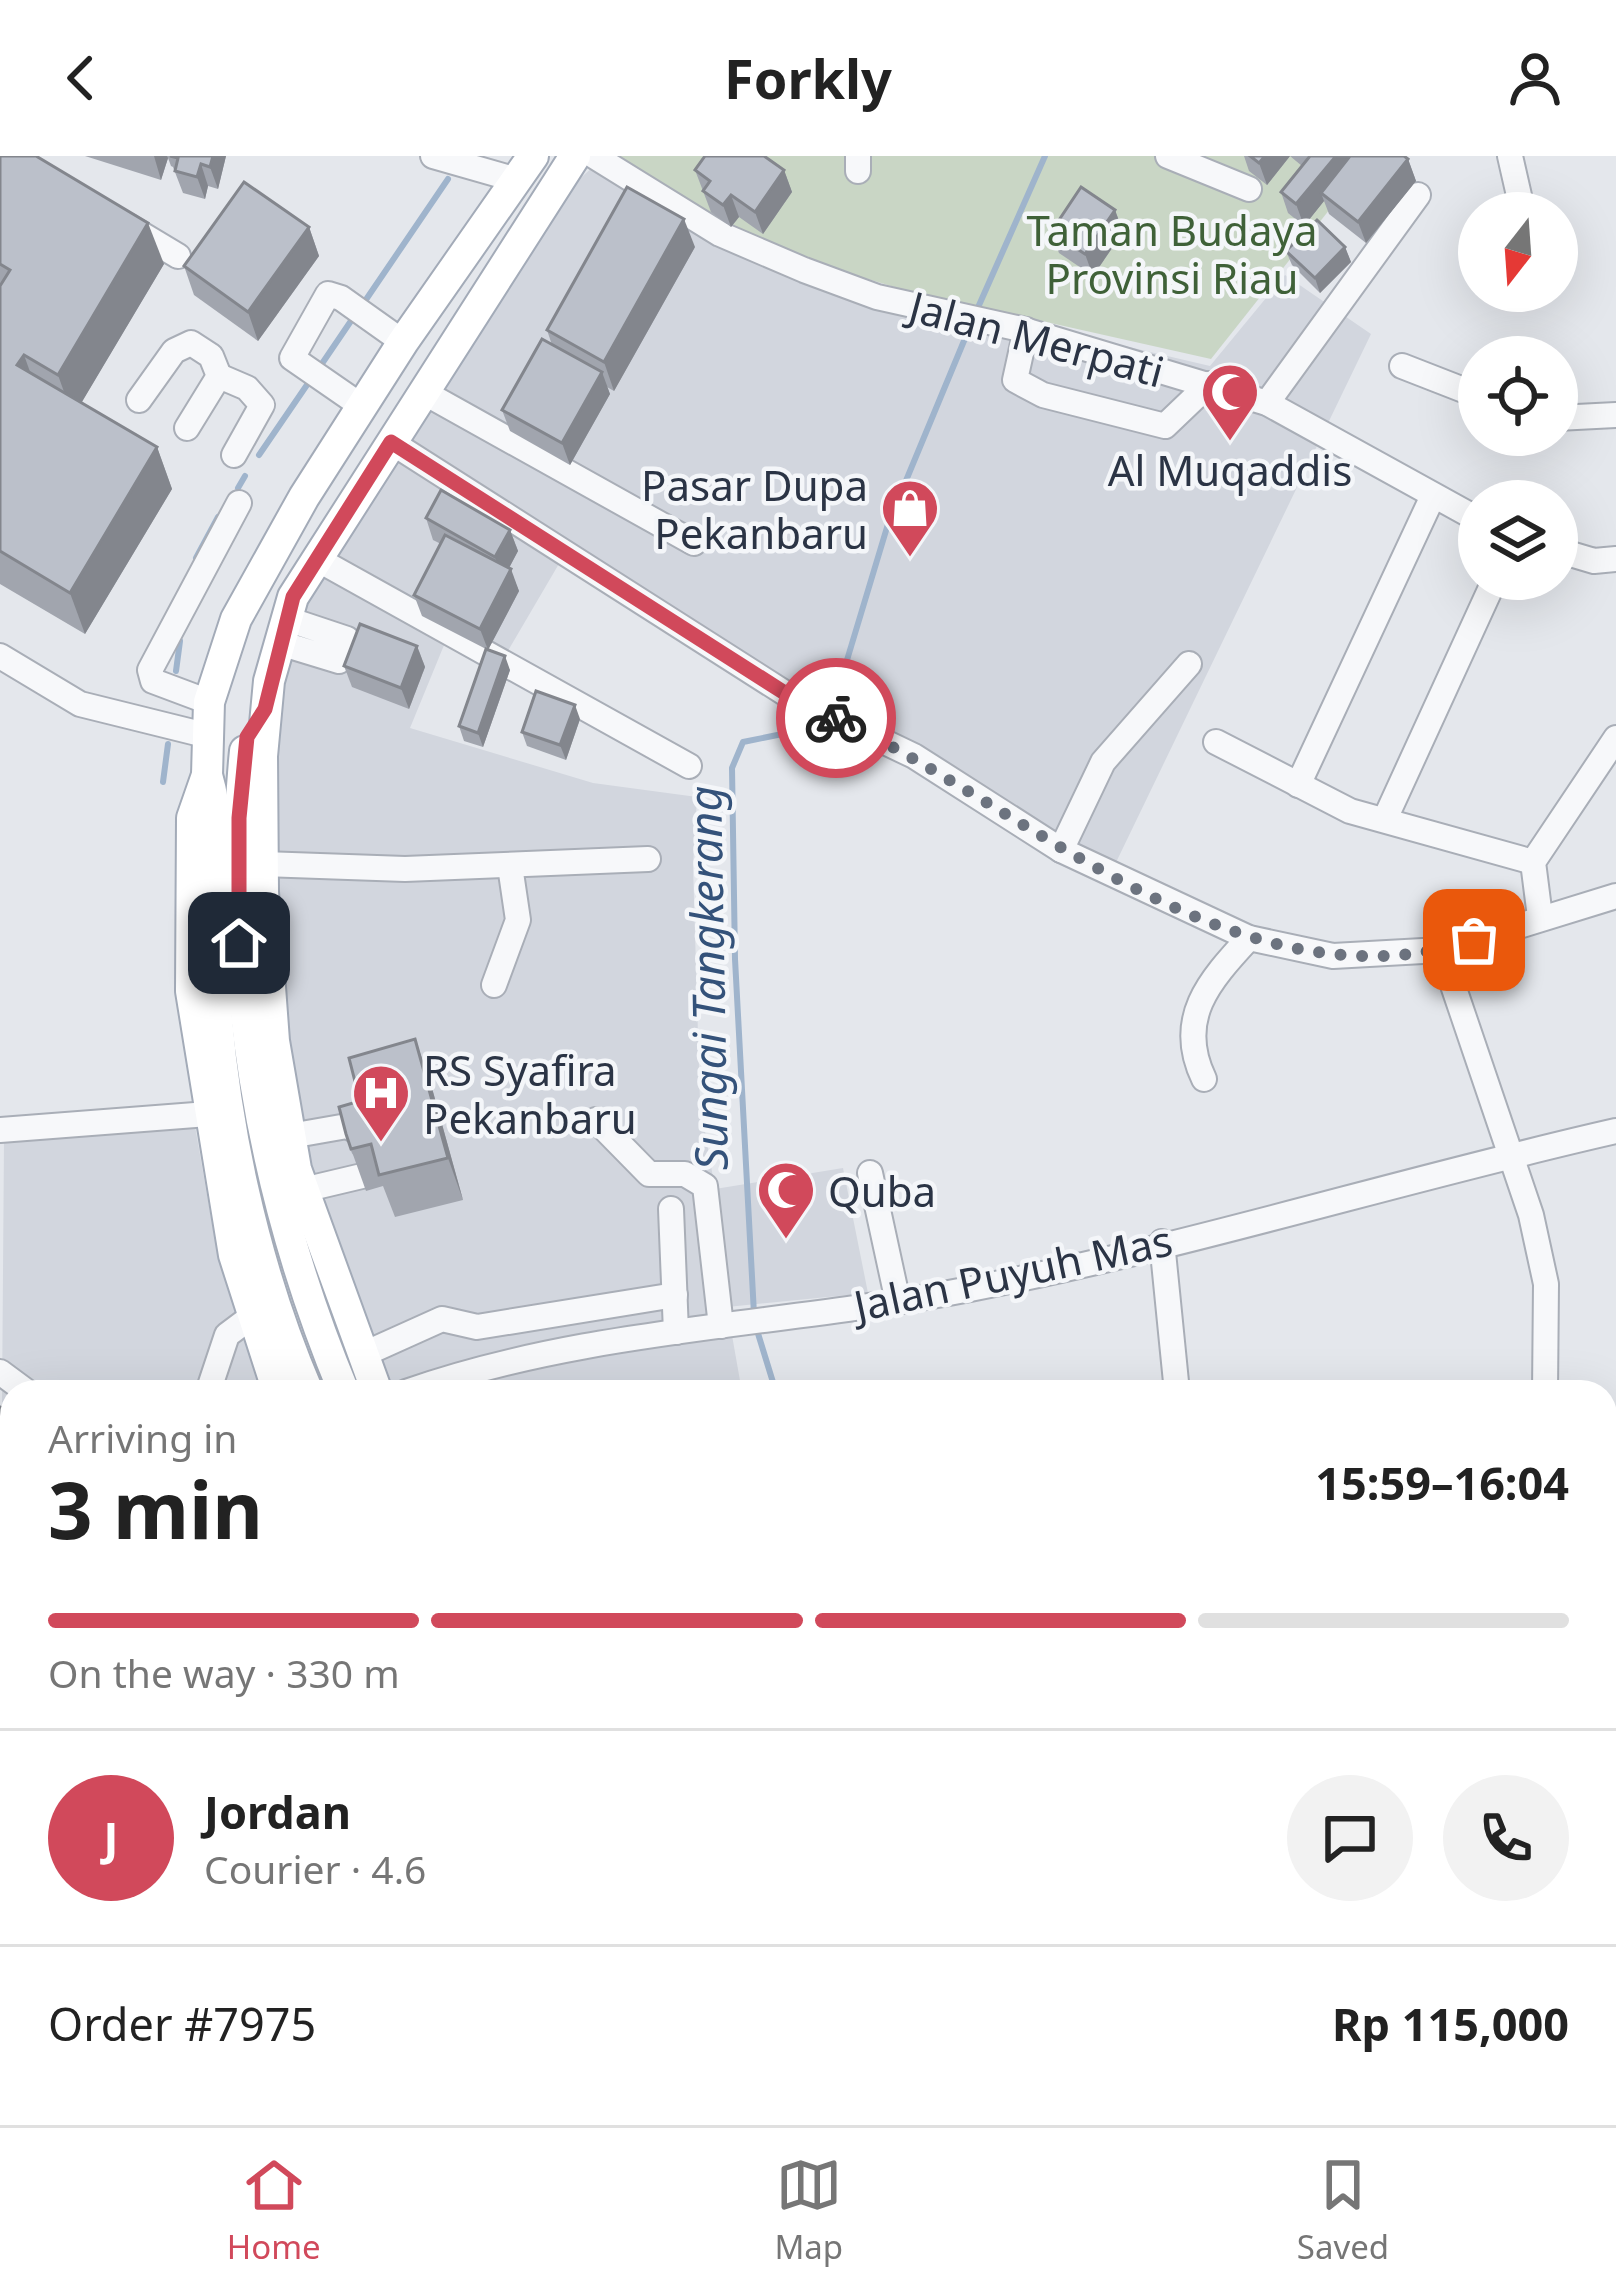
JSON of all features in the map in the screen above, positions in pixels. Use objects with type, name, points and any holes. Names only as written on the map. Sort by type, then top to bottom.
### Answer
[{"type":"main road","points":[[372,1380],[303,1190],[290,1136],[270,1010],[263,864],[265,709],[293,597],[575,156]]},
{"type":"main road","points":[[274,1380],[251,1318],[208,1114],[187,940],[192,810],[207,775],[209,702],[224,647],[253,586],[360,405],[525,168]]},
{"type":"main road","points":[[265,709],[247,737],[227,818],[214,973],[225,1070],[256,1239],[304,1380]]},
{"type":"main road","points":[[207,775],[227,818],[250,1060],[286,1227],[340,1380]]},
{"type":"street","points":[[433,156],[525,168]]},
{"type":"street","name":"Jalan Merpati","points":[[595,156],[720,234],[878,297],[1024,329],[1267,403],[1458,510]]},
{"type":"street","points":[[1168,156],[1249,189]]},
{"type":"street","points":[[1510,156],[1518,192]]},
{"type":"street","points":[[1267,403],[1418,195]]},
{"type":"street","points":[[99,209],[178,256]]},
{"type":"street","points":[[360,405],[315,375],[291,352],[328,294],[403,342]]},
{"type":"street","points":[[1024,329],[1015,380],[1043,395],[1165,426],[1209,384]]},
{"type":"street","points":[[139,400],[182,344],[191,343],[211,356],[219,376],[253,392],[262,405],[234,455]]},
{"type":"street","points":[[1402,366],[1458,388]]},
{"type":"street","points":[[187,428],[219,376]]},
{"type":"street","points":[[425,393],[694,543]]},
{"type":"street","points":[[1578,417],[1616,415]]},
{"type":"street","points":[[391,442],[791,697],[914,757],[1061,850],[1249,938],[1333,956],[1441,950],[1616,896]]},
{"type":"street","points":[[1298,784],[1432,498]]},
{"type":"street","points":[[209,702],[153,681],[150,670],[239,503]]},
{"type":"street","points":[[1578,556],[1616,559]]},
{"type":"street","points":[[317,560],[688,766]]},
{"type":"street","points":[[1385,819],[1485,600]]},
{"type":"street","points":[[0,656],[80,704],[208,736]]},
{"type":"street","points":[[1061,850],[1103,762],[1189,664]]},
{"type":"street","points":[[1540,917],[1533,862],[1616,738]]},
{"type":"street","points":[[1216,742],[1350,811],[1533,862]]},
{"type":"street","points":[[263,864],[510,866],[648,859]]},
{"type":"street","points":[[494,985],[518,920],[510,866]]},
{"type":"street","points":[[1204,1079],[1191,1041],[1194,1013],[1217,973],[1249,938]]},
{"type":"street","points":[[1441,950],[1531,1216],[1546,1284],[1545,1380]]},
{"type":"street","points":[[0,1130],[208,1114]]},
{"type":"street","points":[[596,1120],[649,1174],[686,1174],[705,1186],[730,1325]]},
{"type":"street","points":[[290,1136],[347,1126],[360,1133],[364,1146]]},
{"type":"street","name":"Jalan Puyuh Mas","points":[[440,1380],[598,1341],[898,1302],[1026,1278],[1616,1131]]},
{"type":"street","points":[[870,1173],[898,1302]]},
{"type":"street","points":[[303,1190],[362,1176]]},
{"type":"street","points":[[671,1209],[676,1332]]},
{"type":"street","points":[[1162,1242],[1177,1380]]},
{"type":"street","points":[[362,1355],[442,1319],[476,1327],[675,1295]]},
{"type":"street","points":[[212,1380],[226,1335],[251,1318]]},
{"type":"shaded area","points":[[603,158],[773,253],[907,295],[1210,366],[1285,275],[1371,334],[1108,879],[560,562],[502,661],[449,633],[410,728],[593,783],[697,797],[693,866],[700,1102],[715,1189],[843,1168],[868,1293],[727,1307],[740,1380],[390,1380],[374,1350],[308,1165],[287,1039],[280,975],[275,756],[280,698],[300,608],[566,191]]},
{"type":"shaded area","points":[[195,1126],[218,1258],[257,1380],[2,1380],[4,1141]]},
{"type":"green space","name":"Taman Budaya Provinsi Riau","points":[[615,156],[1372,156],[1211,359],[908,291],[774,251],[612,162]]},
{"type":"building","points":[[0,156],[36,156],[148,223],[58,375],[24,355],[17,365],[157,447],[70,593],[0,551],[0,286],[10,270],[0,264]]},
{"type":"building","points":[[170,156],[213,156],[210,167],[201,164],[197,177],[175,171],[178,158]]},
{"type":"building","points":[[705,156],[764,156],[784,170],[755,212],[731,195],[723,205],[703,191],[710,181],[695,170]]},
{"type":"building","points":[[1310,156],[1336,156],[1296,204],[1281,192]]},
{"type":"building","points":[[1350,156],[1408,159],[1358,222],[1321,193]]},
{"type":"building","points":[[244,182],[309,227],[248,312],[184,266]]},
{"type":"building","points":[[627,187],[684,219],[604,362],[547,330]]},
{"type":"building","points":[[1081,187],[1115,210],[1085,254],[1051,232]]},
{"type":"building","points":[[1317,220],[1345,247],[1315,278],[1286,251]]},
{"type":"building","points":[[542,339],[602,372],[562,443],[502,410]]},
{"type":"building","points":[[441,490],[510,530],[495,557],[426,518]]},
{"type":"building","points":[[445,535],[511,569],[480,629],[414,595]]},
{"type":"building","points":[[360,624],[417,646],[401,688],[344,666]]},
{"type":"building","points":[[486,649],[505,656],[478,733],[459,726]]},
{"type":"building","points":[[536,691],[575,705],[560,745],[522,732]]},
{"type":"building","points":[[415,1039],[448,1158],[379,1175],[371,1144],[351,1149],[339,1107],[360,1101],[349,1058]]},
{"type":"waterway","name":"Sungai Tangkerang","points":[[976,312],[1045,156]]},
{"type":"waterway","points":[[363,304],[448,179]]},
{"type":"waterway","points":[[319,368],[355,315]]},
{"type":"waterway","name":"Sungai Tangkerang","points":[[823,702],[847,660],[888,524],[971,324]]},
{"type":"waterway","points":[[259,455],[311,379]]},
{"type":"waterway","points":[[238,488],[245,476]]},
{"type":"waterway","points":[[196,558],[218,517]]},
{"type":"waterway","points":[[176,671],[180,641]]},
{"type":"waterway","name":"Sungai Tangkerang","points":[[754,1314],[735,959],[732,768],[743,742],[797,731],[817,713]]},
{"type":"waterway","points":[[163,782],[168,744]]},
{"type":"waterway","name":"Sungai Tangkerang","points":[[756,1327],[772,1380]]},
{"type":"way so far","points":[[836,718],[896,746],[1061,850],[1249,938],[1333,956],[1441,950],[1474,940]]},
{"type":"place","name":"Al Muqaddis","points":[[1230,443]]},
{"type":"place","name":"Pasar Dupa Pekanbaru","points":[[910,559]]},
{"type":"place","name":"RS Syafira Pekanbaru","points":[[381,1144]]},
{"type":"place","name":"Quba","points":[[786,1241]]},
{"type":"route","points":[[239,943],[239,818],[247,737],[265,709],[293,597],[391,442],[791,697],[836,718]]}]
